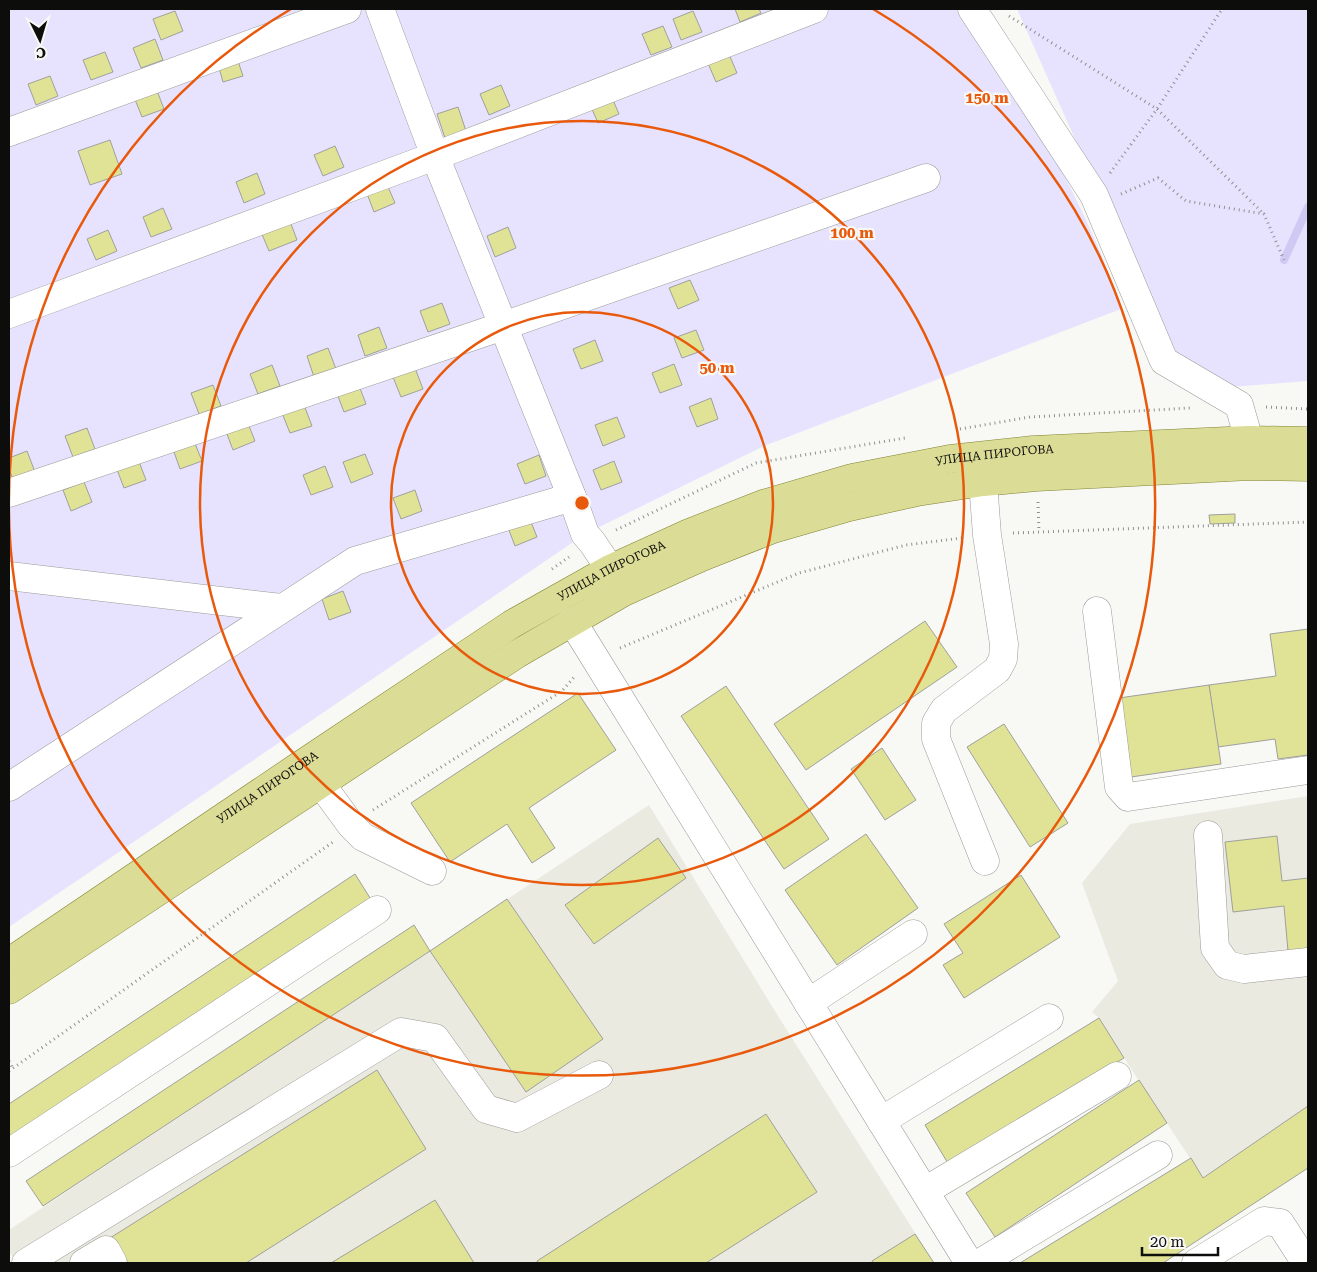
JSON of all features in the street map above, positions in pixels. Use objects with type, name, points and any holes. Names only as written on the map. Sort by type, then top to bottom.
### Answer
[{"type":"main road","name":"УЛИЦА ПИРОГОВА","points":[[9,962],[512,624],[610,569],[689,533],[763,504],[852,478],[950,459],[981,469],[1036,477],[1250,453],[1308,441]]},
{"type":"main road","name":"УЛИЦА ПИРОГОВА","points":[[1250,453],[1308,467]]},
{"type":"main road","name":"УЛИЦА ПИРОГОВА","points":[[9,990],[517,654],[624,592],[702,557],[773,529],[849,507],[917,492],[981,469]]},
{"type":"main road","points":[[610,569],[624,592]]},
{"type":"main road","points":[[558,598],[572,621]]},
{"type":"main road","points":[[305,762],[321,784]]},
{"type":"street","points":[[9,132],[347,9]]},
{"type":"street","points":[[380,9],[435,156],[572,497],[585,534],[610,569]]},
{"type":"street","points":[[9,314],[435,156],[814,9]]},
{"type":"street","points":[[972,9],[1096,200],[1164,361],[1239,405],[1250,453]]},
{"type":"street","points":[[9,493],[503,326],[926,178]]},
{"type":"street","points":[[981,469],[988,535],[1004,644],[1003,659],[997,670],[944,710],[936,723],[936,739],[984,861]]},
{"type":"street","points":[[9,787],[355,561],[572,497]]},
{"type":"street","points":[[9,576],[281,608]]},
{"type":"street","points":[[1097,611],[1119,787],[1128,797],[1308,770]]},
{"type":"street","points":[[572,621],[969,1263]]},
{"type":"street","points":[[321,784],[351,825],[363,837],[432,871]]},
{"type":"street","points":[[1208,836],[1216,948],[1227,965],[1244,968],[1308,962]]},
{"type":"street","points":[[9,1152],[377,910]]},
{"type":"street","points":[[808,1003],[914,934]]},
{"type":"street","points":[[881,1121],[1049,1018]]},
{"type":"street","points":[[26,1263],[401,1032],[435,1038],[486,1109],[517,1118],[600,1075]]},
{"type":"street","points":[[924,1191],[1117,1076]]},
{"type":"street","points":[[980,1263],[1158,1155]]},
{"type":"street","points":[[1196,1263],[1264,1221],[1280,1223],[1306,1263]]},
{"type":"street","points":[[90,1224],[101,1259]]},
{"type":"path","points":[[1096,200],[1222,9]]},
{"type":"path","points":[[1006,14],[1157,109],[1264,214],[1284,260]]},
{"type":"path","points":[[1096,200],[1158,178],[1186,201],[1264,214]]},
{"type":"path","points":[[1038,502],[1039,532]]},
{"type":"path","points":[[1012,533],[1308,522]]},
{"type":"path","points":[[616,650],[799,573],[906,545],[968,537]]},
{"type":"path","points":[[369,812],[562,691],[580,671]]},
{"type":"path","points":[[9,1071],[12,1067],[330,845],[337,838]]},
{"type":"path","points":[[9,1061],[12,1067]]},
{"type":"shaded area","points":[[9,9],[967,9],[1032,117],[1073,192],[1107,269],[1121,309],[764,446],[585,534],[9,927]]},
{"type":"shaded area","points":[[1017,9],[1308,9],[1308,381],[1192,390],[1147,300]]},
{"type":"shaded area","points":[[1308,796],[1308,1106],[1203,1178],[1099,1018],[1092,1012],[1118,981],[1082,883],[1130,824]]},
{"type":"shaded area","points":[[649,805],[773,1008],[934,1263],[16,1263],[9,1251],[9,1230]]},
{"type":"building","points":[[735,9],[759,9],[761,13],[740,22]]},
{"type":"building","points":[[175,11],[183,31],[161,40],[153,19]]},
{"type":"building","points":[[693,11],[702,32],[681,40],[673,19]]},
{"type":"building","points":[[663,26],[672,47],[651,55],[642,34]]},
{"type":"building","points":[[155,39],[163,60],[141,68],[133,48]]},
{"type":"building","points":[[105,52],[113,72],[91,80],[83,60]]},
{"type":"building","points":[[728,52],[737,73],[716,82],[707,61]]},
{"type":"building","points":[[237,58],[243,76],[223,82],[218,64]]},
{"type":"building","points":[[50,76],[58,96],[36,105],[28,84]]},
{"type":"building","points":[[501,85],[510,106],[489,115],[480,94]]},
{"type":"building","points":[[156,88],[164,109],[142,117],[134,97]]},
{"type":"building","points":[[610,93],[619,114],[598,123],[589,102]]},
{"type":"building","points":[[458,107],[466,131],[445,138],[437,114]]},
{"type":"building","points":[[110,140],[122,174],[90,185],[78,151]]},
{"type":"building","points":[[335,146],[344,167],[323,176],[314,155]]},
{"type":"building","points":[[257,173],[265,194],[244,203],[236,182]]},
{"type":"building","points":[[386,182],[395,203],[374,212],[366,191]]},
{"type":"building","points":[[163,208],[172,229],[151,237],[143,217]]},
{"type":"building","points":[[288,216],[297,240],[269,251],[259,227]]},
{"type":"building","points":[[508,227],[516,248],[495,257],[487,236]]},
{"type":"building","points":[[108,230],[117,251],[96,260],[87,239]]},
{"type":"building","points":[[690,280],[699,300],[678,309],[669,288]]},
{"type":"building","points":[[442,303],[450,324],[428,332],[420,311]]},
{"type":"building","points":[[379,327],[387,348],[365,356],[358,335]]},
{"type":"building","points":[[696,330],[704,350],[682,358],[674,338]]},
{"type":"building","points":[[595,340],[603,361],[581,369],[573,349]]},
{"type":"building","points":[[328,348],[336,369],[314,377],[307,356]]},
{"type":"building","points":[[674,364],[682,385],[660,393],[652,373]]},
{"type":"building","points":[[272,365],[280,386],[258,394],[250,374]]},
{"type":"building","points":[[415,368],[423,389],[401,397],[393,377]]},
{"type":"building","points":[[358,383],[366,404],[344,412],[336,391]]},
{"type":"building","points":[[213,385],[221,406],[199,414],[191,393]]},
{"type":"building","points":[[711,398],[718,419],[697,427],[689,407]]},
{"type":"building","points":[[304,405],[312,426],[290,433],[282,413]]},
{"type":"building","points":[[617,417],[625,437],[603,446],[595,425]]},
{"type":"building","points":[[247,421],[255,441],[233,450],[225,429]]},
{"type":"building","points":[[87,428],[95,449],[73,457],[65,436]]},
{"type":"building","points":[[194,441],[202,461],[180,469],[173,449]]},
{"type":"building","points":[[27,451],[35,472],[13,480],[9,468],[9,458]]},
{"type":"building","points":[[365,454],[373,474],[351,483],[343,462]]},
{"type":"building","points":[[539,455],[546,476],[525,484],[517,464]]},
{"type":"building","points":[[138,459],[146,480],[124,488],[116,467]]},
{"type":"building","points":[[614,461],[622,482],[601,490],[593,470]]},
{"type":"building","points":[[325,466],[333,487],[311,495],[303,475]]},
{"type":"building","points":[[84,482],[92,502],[71,511],[63,490]]},
{"type":"building","points":[[415,490],[422,511],[401,519],[393,498]]},
{"type":"building","points":[[1235,514],[1235,523],[1210,524],[1209,515]]},
{"type":"building","points":[[529,517],[537,537],[515,546],[507,525]]},
{"type":"building","points":[[343,591],[351,612],[329,620],[322,599]]},
{"type":"building","points":[[925,621],[957,667],[806,770],[774,724]]},
{"type":"building","points":[[1308,629],[1308,755],[1278,759],[1275,739],[1218,747],[1209,685],[1276,676],[1270,634]]},
{"type":"building","points":[[1209,685],[1221,764],[1124,778],[1112,699]]},
{"type":"building","points":[[726,686],[829,839],[784,869],[681,716]]},
{"type":"building","points":[[578,693],[616,750],[529,808],[555,848],[532,863],[507,824],[450,862],[411,803]]},
{"type":"building","points":[[1004,724],[1068,823],[1030,847],[967,747]]},
{"type":"building","points":[[882,748],[916,800],[885,820],[851,769]]},
{"type":"building","points":[[866,834],[918,908],[837,965],[785,890]]},
{"type":"building","points":[[1277,836],[1282,881],[1308,878],[1308,948],[1288,951],[1284,906],[1233,912],[1225,842]]},
{"type":"building","points":[[658,838],[686,878],[594,944],[565,905]]},
{"type":"building","points":[[355,874],[370,898],[9,1138],[9,1104]]},
{"type":"building","points":[[1021,875],[1060,937],[964,998],[943,965],[963,953],[944,924]]},
{"type":"building","points":[[507,899],[603,1039],[526,1092],[430,951]]},
{"type":"building","points":[[414,925],[430,951],[43,1206],[26,1181]]},
{"type":"building","points":[[1099,1018],[1124,1058],[949,1165],[925,1125]]},
{"type":"building","points":[[377,1070],[426,1149],[246,1263],[126,1263],[110,1238]]},
{"type":"building","points":[[1139,1080],[1167,1123],[995,1237],[966,1193]]},
{"type":"building","points":[[1308,1106],[1308,1168],[1163,1263],[1020,1263],[1191,1158],[1203,1178]]},
{"type":"building","points":[[766,1114],[817,1192],[706,1263],[538,1263],[537,1261]]},
{"type":"building","points":[[435,1200],[474,1263],[331,1263]]},
{"type":"building","points":[[915,1234],[934,1263],[873,1263],[872,1261]]},
{"type":"waterway","points":[[1284,260],[1308,207]]}]
